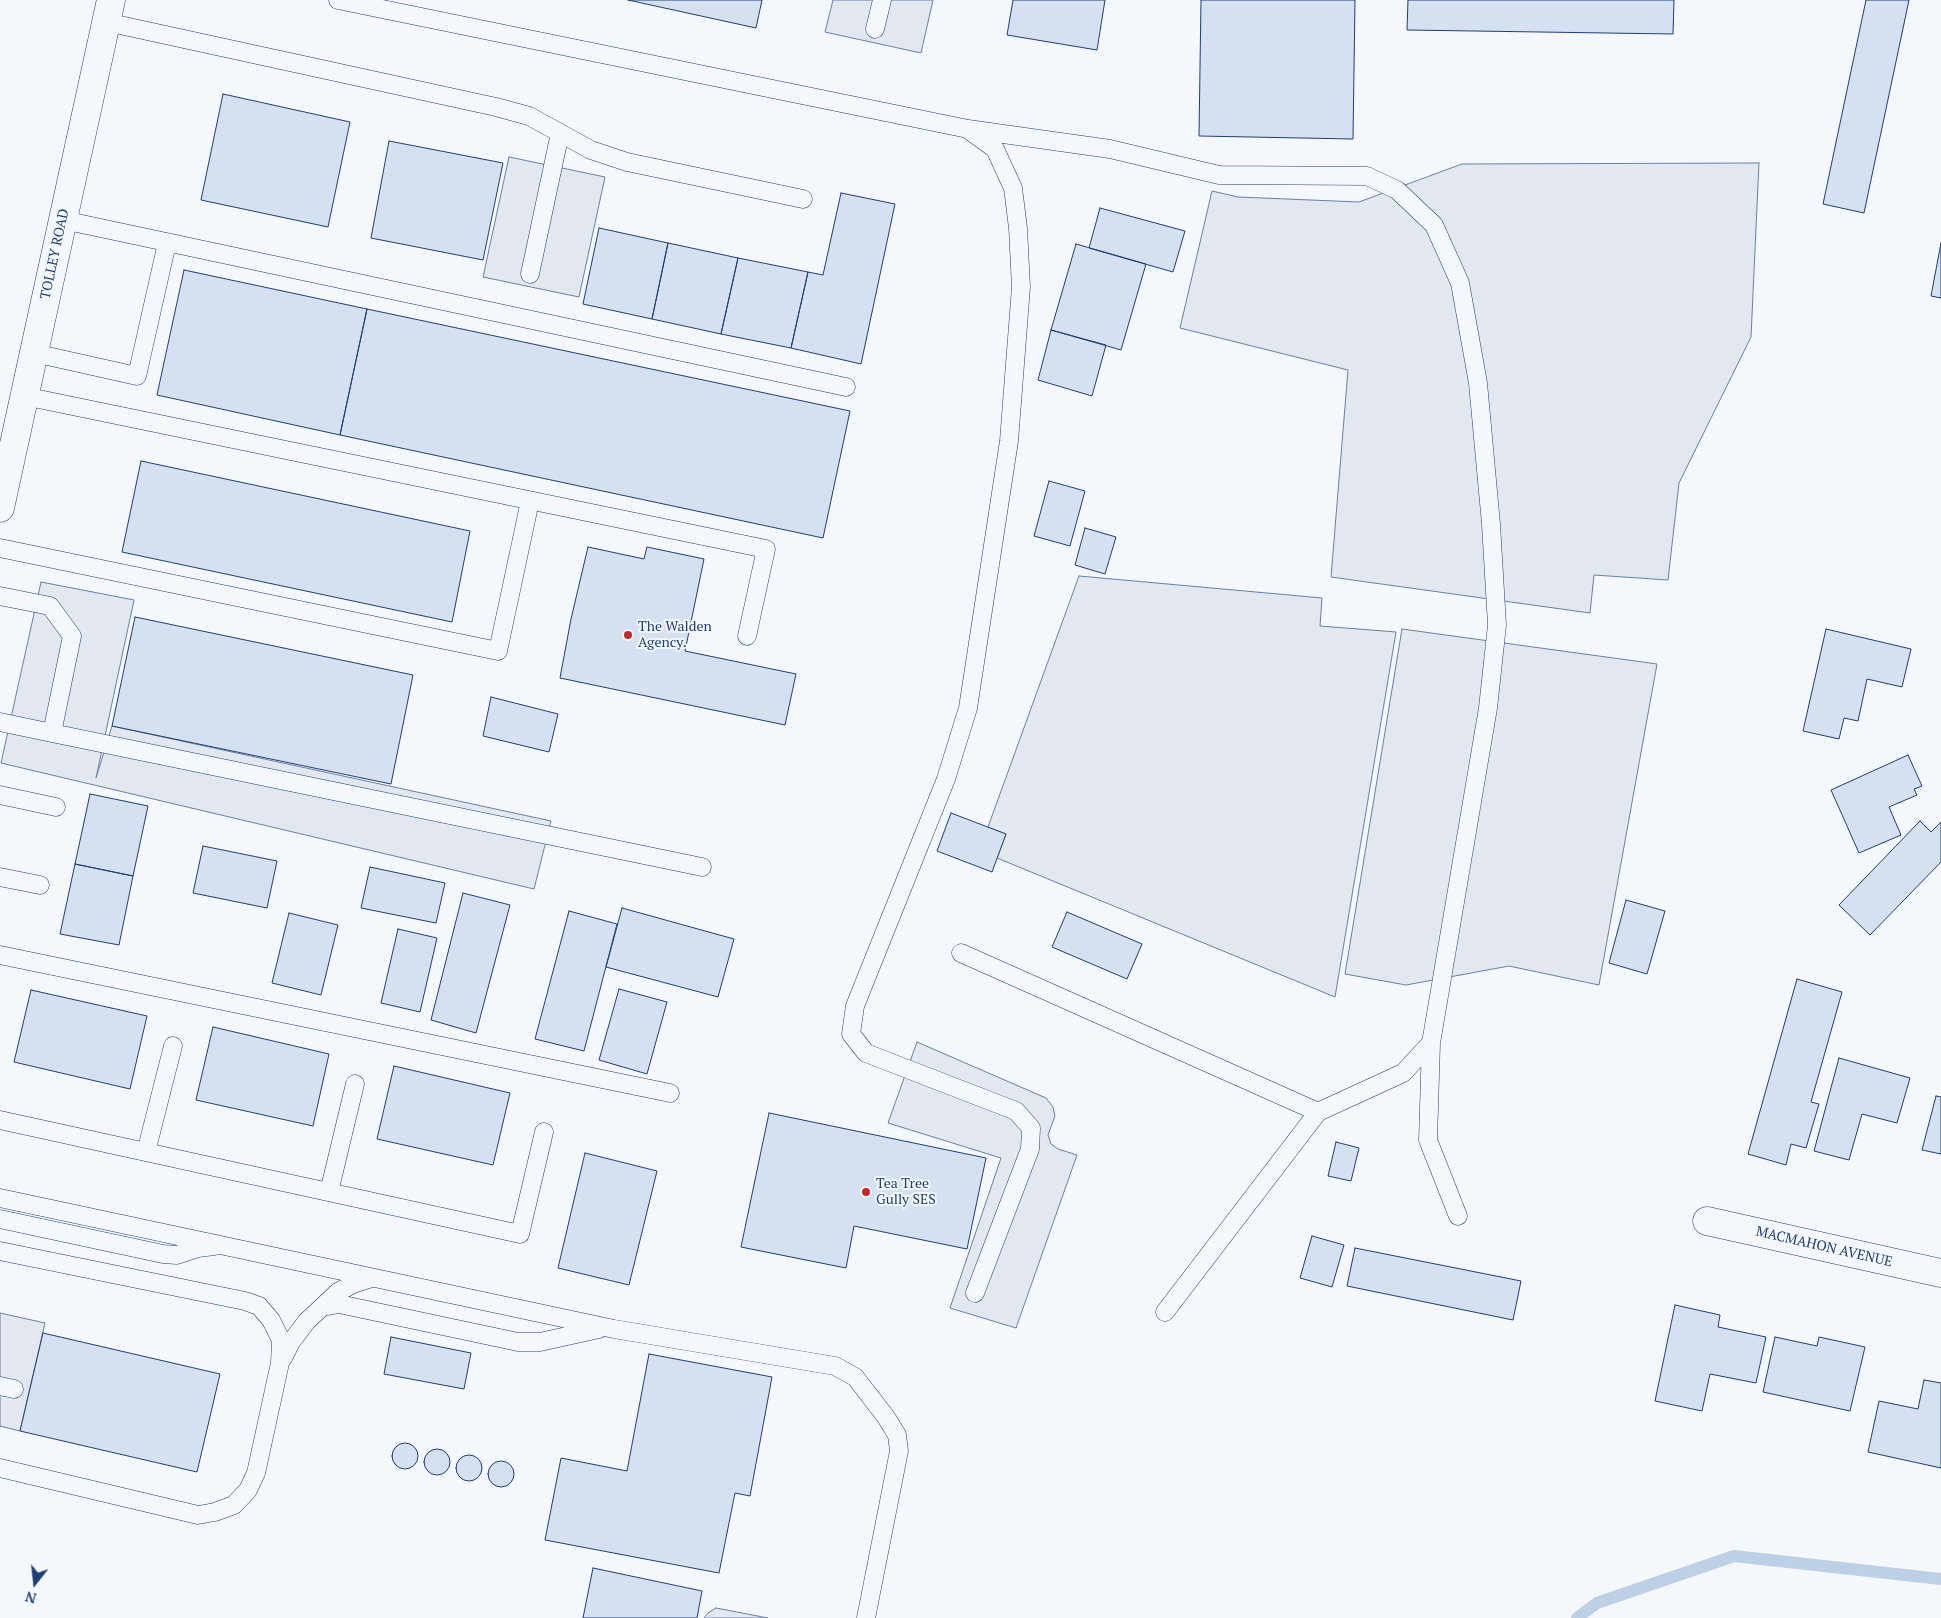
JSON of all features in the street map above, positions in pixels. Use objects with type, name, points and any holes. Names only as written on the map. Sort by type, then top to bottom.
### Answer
[{"type":"main road","name":"TOLLEY ROAD","points":[[0,508],[108,11]]},
{"type":"main road","name":"MACMAHON AVENUE","points":[[1707,1221],[1941,1273]]},
{"type":"lane","points":[[338,0],[968,129],[1110,149],[1219,175],[1367,176],[1397,190],[1434,225],[1460,283],[1478,383],[1491,524],[1497,625],[1488,708],[1431,1043],[1428,1140],[1458,1216]]},
{"type":"lane","points":[[875,29],[882,0]]},
{"type":"lane","points":[[108,11],[529,116],[591,150],[626,162],[803,199]]},
{"type":"lane","points":[[968,129],[995,149],[1013,188],[1018,228],[1021,287],[1009,441],[968,708],[946,779],[855,1006],[851,1034],[866,1053],[1016,1111],[1030,1128],[1030,1149],[975,1293]]},
{"type":"lane","points":[[530,274],[560,133]]},
{"type":"lane","points":[[63,220],[846,387]]},
{"type":"lane","points":[[34,353],[137,376],[167,243]]},
{"type":"lane","points":[[24,396],[766,549],[747,636]]},
{"type":"lane","points":[[0,548],[498,651],[530,501]]},
{"type":"lane","points":[[0,596],[50,606],[72,636],[52,733]]},
{"type":"lane","points":[[0,722],[702,867]]},
{"type":"lane","points":[[0,795],[56,808]]},
{"type":"lane","points":[[0,877],[40,885]]},
{"type":"lane","points":[[961,954],[1318,1112]]},
{"type":"lane","points":[[0,955],[670,1093]]},
{"type":"lane","points":[[1165,1312],[1318,1112],[1403,1073],[1431,1043]]},
{"type":"lane","points":[[146,1152],[172,1046]]},
{"type":"lane","points":[[330,1192],[355,1084]]},
{"type":"lane","points":[[0,1120],[520,1234],[544,1132]]},
{"type":"lane","points":[[0,1198],[614,1329],[835,1366],[855,1377],[886,1417],[897,1436],[899,1451],[866,1618]]},
{"type":"lane","points":[[0,1219],[164,1254],[178,1255],[212,1246],[230,1246]]},
{"type":"lane","points":[[0,1251],[245,1301],[259,1306],[271,1320],[281,1340],[280,1363],[256,1473],[248,1490],[234,1506],[198,1515],[0,1468]]},
{"type":"lane","points":[[280,1363],[291,1342],[307,1321],[338,1292],[353,1284],[375,1278]]},
{"type":"lane","points":[[322,1308],[340,1304],[518,1342],[540,1342],[595,1330],[614,1329]]},
{"type":"shaded area","points":[[833,0],[933,0],[921,53],[825,32]]},
{"type":"shaded area","points":[[509,157],[605,177],[579,297],[483,277]]},
{"type":"shaded area","points":[[1759,163],[1751,337],[1679,483],[1668,580],[1594,575],[1590,613],[1331,577],[1348,370],[1180,328],[1212,191],[1238,197],[1359,202],[1462,164]]},
{"type":"shaded area","points":[[1079,576],[1322,598],[1320,626],[1396,632],[1335,997],[997,858],[1006,834],[988,827]]},
{"type":"shaded area","points":[[41,582],[134,600],[96,778],[112,726],[551,821],[534,889],[1,763]]},
{"type":"shaded area","points":[[1402,629],[1657,664],[1599,985],[1509,966],[1406,985],[1345,974]]},
{"type":"shaded area","points":[[917,1042],[1046,1098],[1053,1107],[1055,1116],[1048,1135],[1051,1144],[1058,1149],[1077,1155],[1016,1328],[950,1308],[1001,1158],[888,1123]]},
{"type":"shaded area","points":[[0,1313],[45,1323],[20,1431],[0,1426]]},
{"type":"shaded area","points":[[716,1608],[768,1618],[704,1618]]},
{"type":"building","points":[[628,0],[762,0],[756,28]]},
{"type":"building","points":[[1013,0],[1105,0],[1097,50],[1007,35]]},
{"type":"building","points":[[1201,0],[1355,0],[1353,139],[1199,136]]},
{"type":"building","points":[[1408,0],[1674,0],[1673,34],[1407,30]]},
{"type":"building","points":[[1866,0],[1909,0],[1864,213],[1823,204]]},
{"type":"building","points":[[223,94],[350,122],[328,227],[201,200]]},
{"type":"building","points":[[389,141],[503,163],[483,260],[371,238]]},
{"type":"building","points":[[841,193],[895,204],[861,364],[791,348],[808,272],[823,275]]},
{"type":"building","points":[[1100,208],[1185,231],[1173,272],[1089,248]]},
{"type":"building","points":[[599,228],[668,243],[652,319],[583,304]]},
{"type":"building","points":[[668,243],[738,258],[721,334],[652,319]]},
{"type":"building","points":[[1941,243],[1941,298],[1931,296]]},
{"type":"building","points":[[1076,244],[1146,264],[1121,350],[1051,330]]},
{"type":"building","points":[[738,258],[808,272],[791,348],[721,334]]},
{"type":"building","points":[[184,270],[367,309],[340,435],[157,395]]},
{"type":"building","points":[[367,309],[850,411],[823,538],[340,435]]},
{"type":"building","points":[[1051,330],[1106,345],[1092,396],[1038,380]]},
{"type":"building","points":[[141,461],[470,531],[452,622],[122,552]]},
{"type":"building","points":[[1049,481],[1085,491],[1070,546],[1034,536]]},
{"type":"building","points":[[1085,528],[1116,537],[1105,574],[1075,565]]},
{"type":"building","name":"The Walden Agency.","points":[[588,547],[644,559],[647,547],[704,559],[685,651],[796,674],[785,725],[560,678],[571,619]]},
{"type":"building","points":[[135,617],[413,675],[391,784],[112,726]]},
{"type":"building","points":[[1826,629],[1911,649],[1902,687],[1867,679],[1858,721],[1844,718],[1839,739],[1803,731]]},
{"type":"building","points":[[491,697],[558,714],[549,752],[483,736]]},
{"type":"building","points":[[1908,755],[1922,786],[1914,789],[1917,795],[1889,807],[1901,835],[1859,853],[1831,790]]},
{"type":"building","points":[[90,794],[148,806],[133,876],[75,864]]},
{"type":"building","points":[[951,813],[1006,834],[992,872],[937,851]]},
{"type":"building","points":[[1920,821],[1931,832],[1941,822],[1941,862],[1870,935],[1839,905]]},
{"type":"building","points":[[203,846],[277,861],[267,908],[193,893]]},
{"type":"building","points":[[75,864],[133,876],[119,945],[60,934]]},
{"type":"building","points":[[370,867],[445,883],[436,923],[361,908]]},
{"type":"building","points":[[463,893],[510,905],[476,1033],[431,1020]]},
{"type":"building","points":[[1626,900],[1665,911],[1647,974],[1609,963]]},
{"type":"building","points":[[622,908],[734,939],[718,997],[606,967]]},
{"type":"building","points":[[569,911],[617,924],[584,1051],[535,1039]]},
{"type":"building","points":[[1067,912],[1142,944],[1127,979],[1052,947]]},
{"type":"building","points":[[289,913],[338,925],[321,995],[272,983]]},
{"type":"building","points":[[398,929],[437,938],[420,1012],[381,1003]]},
{"type":"building","points":[[1797,979],[1842,992],[1811,1102],[1819,1104],[1806,1148],[1791,1144],[1786,1165],[1748,1154]]},
{"type":"building","points":[[619,989],[667,1002],[647,1074],[599,1060]]},
{"type":"building","points":[[31,990],[147,1016],[130,1089],[14,1062]]},
{"type":"building","points":[[213,1027],[329,1054],[313,1126],[196,1100]]},
{"type":"building","points":[[1839,1058],[1910,1078],[1897,1123],[1862,1114],[1849,1160],[1814,1151]]},
{"type":"building","points":[[394,1066],[510,1093],[493,1165],[377,1139]]},
{"type":"building","points":[[1936,1096],[1941,1097],[1941,1154],[1922,1150]]},
{"type":"building","name":"Tea Tree Gully SES","points":[[769,1113],[986,1158],[967,1249],[854,1226],[846,1268],[741,1247]]},
{"type":"building","points":[[1336,1142],[1359,1148],[1351,1181],[1328,1176]]},
{"type":"building","points":[[585,1153],[657,1171],[629,1285],[558,1268]]},
{"type":"building","points":[[1312,1236],[1344,1245],[1332,1287],[1300,1278]]},
{"type":"building","points":[[1355,1248],[1521,1281],[1513,1320],[1347,1286]]},
{"type":"building","points":[[1675,1305],[1720,1315],[1718,1327],[1766,1337],[1756,1383],[1710,1374],[1702,1411],[1655,1401]]},
{"type":"building","points":[[43,1333],[220,1374],[197,1472],[20,1431]]},
{"type":"building","points":[[391,1337],[471,1353],[464,1389],[384,1374]]},
{"type":"building","points":[[1775,1337],[1817,1346],[1819,1337],[1865,1347],[1850,1411],[1763,1392]]},
{"type":"building","points":[[649,1354],[772,1377],[750,1496],[735,1493],[719,1573],[545,1540],[561,1458],[627,1471]]},
{"type":"building","points":[[1924,1380],[1941,1383],[1941,1468],[1868,1452],[1879,1401],[1918,1409]]},
{"type":"building","points":[[405,1443],[414,1447],[418,1456],[414,1465],[405,1469],[396,1465],[392,1456],[396,1447]]},
{"type":"building","points":[[437,1449],[446,1453],[450,1462],[446,1471],[437,1475],[428,1471],[424,1462],[428,1453]]},
{"type":"building","points":[[469,1455],[478,1459],[482,1468],[478,1477],[469,1481],[460,1477],[456,1468],[460,1459]]},
{"type":"building","points":[[501,1461],[510,1465],[514,1474],[510,1483],[501,1487],[492,1483],[488,1474],[492,1465]]},
{"type":"building","points":[[593,1568],[702,1591],[697,1618],[583,1618]]},
{"type":"waterway","points":[[1577,1618],[1597,1603],[1734,1556],[1941,1579]]},
{"type":"place","name":"The Walden Agency.","points":[[628,635]]},
{"type":"place","name":"Tea Tree Gully SES","points":[[866,1192]]}]
